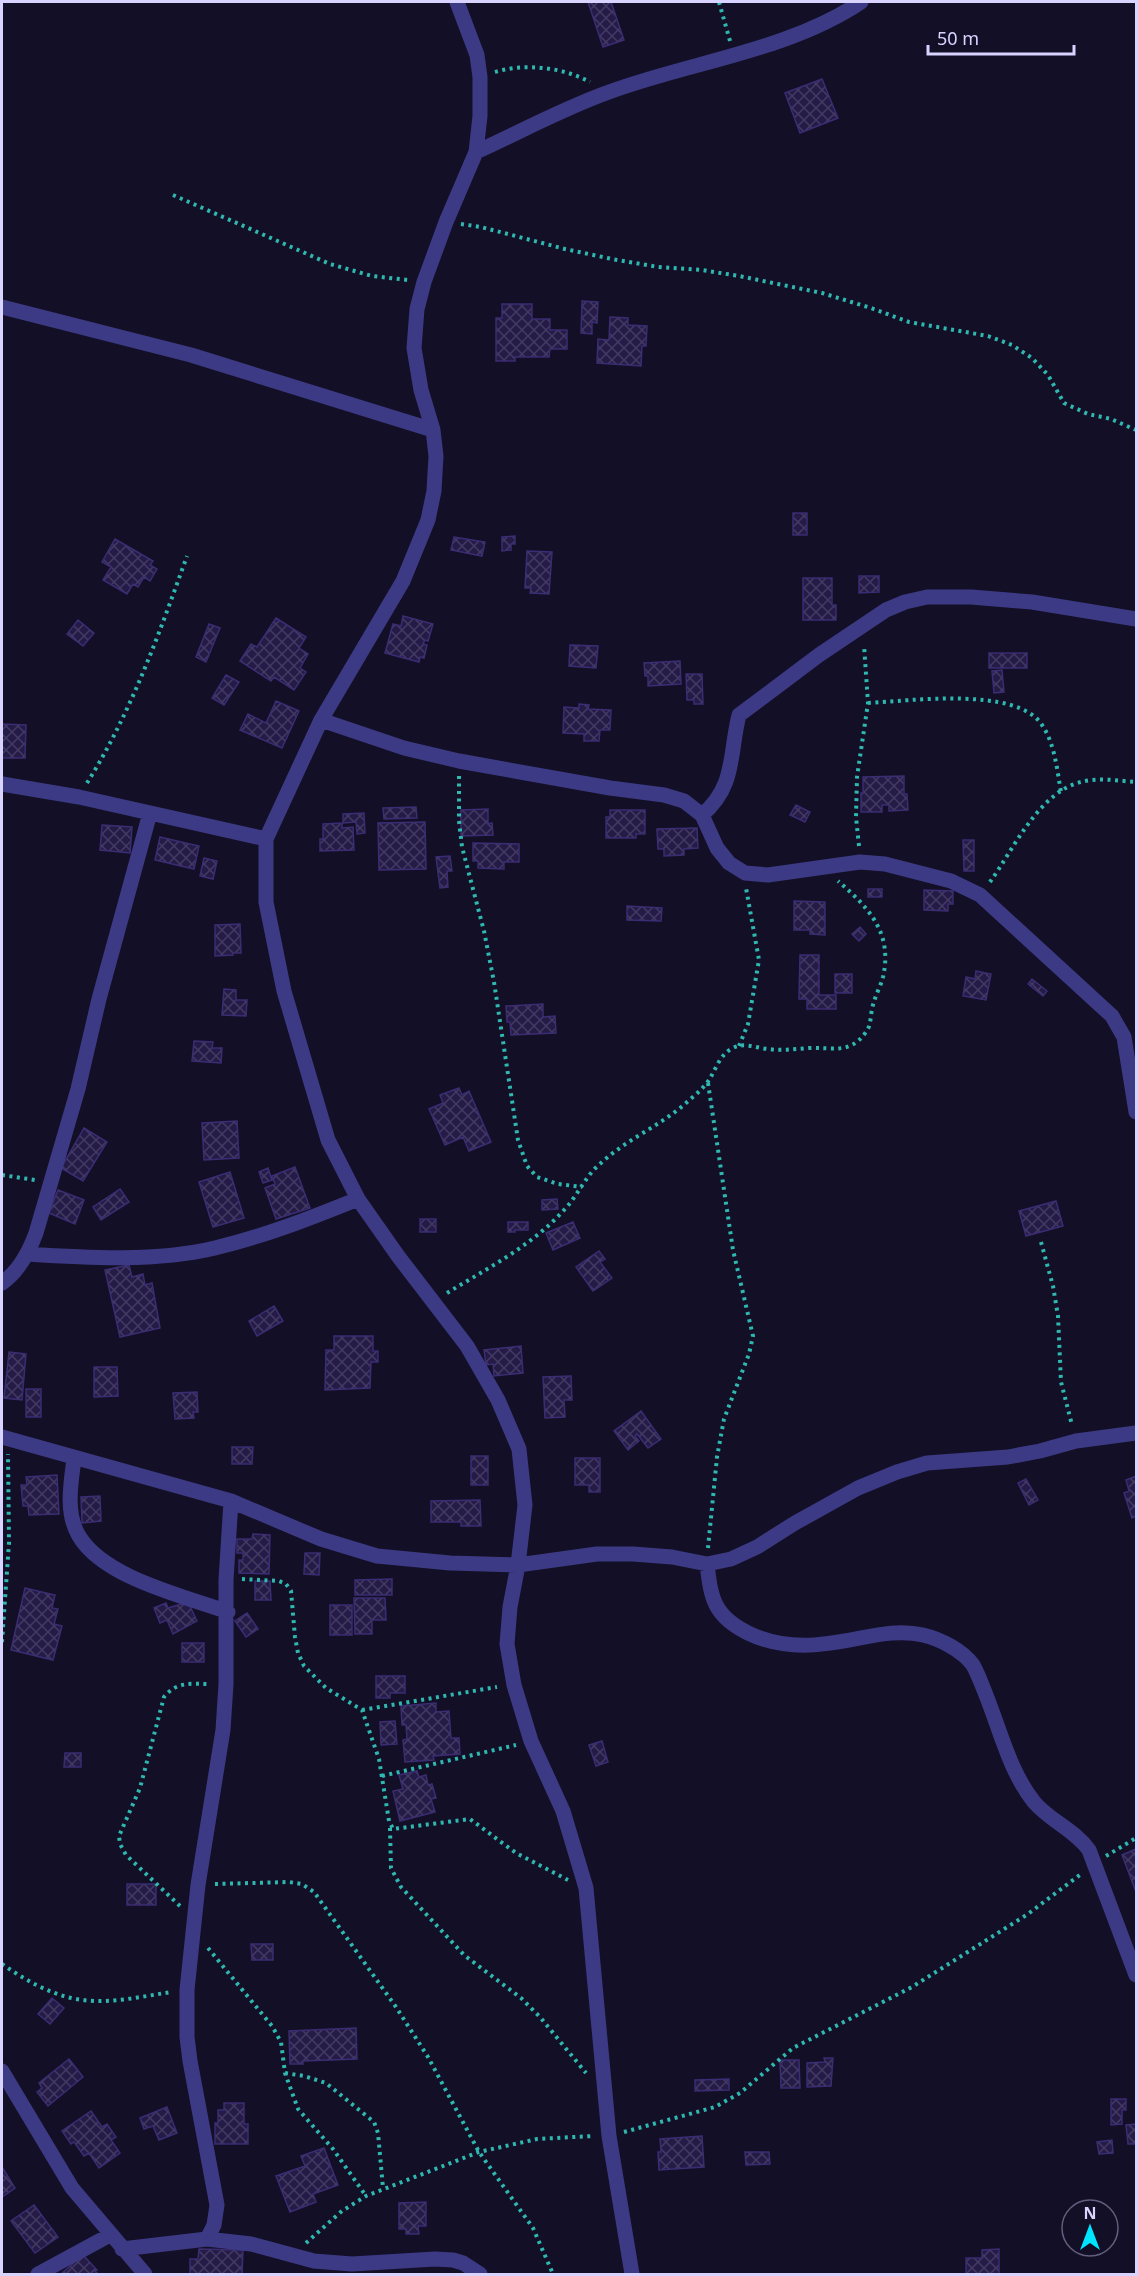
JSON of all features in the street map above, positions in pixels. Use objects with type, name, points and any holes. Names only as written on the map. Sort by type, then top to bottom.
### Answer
[{"type":"street","points":[[457,2],[477,55],[480,77],[480,116],[476,152],[446,222],[424,282],[417,309],[414,348],[421,390],[433,430],[436,456],[434,491],[428,520],[403,582],[321,720],[266,839],[266,902],[284,991],[328,1140],[358,1199],[466,1346],[498,1400],[519,1449],[525,1504],[507,1644],[514,1685],[531,1741],[563,1811],[586,1888],[609,2136],[632,2274]]},
{"type":"street","points":[[476,152],[609,92],[734,55],[800,32],[861,2]]},
{"type":"street","points":[[2,307],[191,355],[433,430]]},
{"type":"street","points":[[702,815],[715,804],[722,793],[732,757],[739,715],[819,655],[886,610],[905,602],[927,597],[971,597],[1032,602],[1137,619]]},
{"type":"street","points":[[321,720],[404,748],[459,761],[610,788],[664,795],[684,801],[702,815],[717,848],[729,863],[745,873],[768,875],[860,862],[885,864],[951,881],[980,895],[1112,1017],[1124,1037],[1137,1112]]},
{"type":"street","points":[[2,784],[79,797],[266,839]]},
{"type":"street","points":[[2,1283],[28,1254],[51,1182],[78,1089],[99,999],[150,813]]},
{"type":"street","points":[[28,1254],[99,1258],[162,1255],[213,1249],[279,1230],[358,1199]]},
{"type":"street","points":[[5,1438],[231,1501],[321,1539],[377,1556],[450,1563],[518,1565],[597,1554],[672,1557],[707,1564],[731,1559],[757,1548],[795,1523],[858,1488],[897,1472],[927,1463],[1008,1457],[1040,1451],[1076,1440],[1137,1433]]},
{"type":"street","points":[[74,1459],[70,1493],[72,1516],[79,1536],[93,1551],[131,1578],[228,1612]]},
{"type":"street","points":[[207,2239],[214,2224],[217,2205],[190,2061],[186,1990],[198,1885],[223,1730],[228,1612],[226,1580],[231,1501]]},
{"type":"street","points":[[707,1564],[714,1603],[720,1614],[736,1627],[757,1637],[780,1644],[809,1646],[900,1632],[923,1635],[943,1642],[960,1652],[973,1665],[1009,1756],[1029,1794],[1035,1803],[1053,1819],[1082,1840],[1095,1862],[1137,1975]]},
{"type":"street","points":[[2,2071],[72,2188],[145,2274]]},
{"type":"street","points":[[38,2274],[110,2235]]},
{"type":"street","points":[[122,2249],[207,2239],[251,2244],[284,2254],[332,2263],[453,2260],[463,2263],[480,2274]]},
{"type":"street","points":[[405,2261],[416,2274]]},
{"type":"path","points":[[718,2],[734,55]]},
{"type":"path","points":[[480,77],[521,67],[549,69],[577,75],[609,92]]},
{"type":"path","points":[[173,195],[330,264],[372,276],[424,282]]},
{"type":"path","points":[[446,222],[481,227],[565,249],[623,261],[740,276],[812,291],[909,322],[988,336],[1012,345],[1032,358],[1048,375],[1064,403],[1088,414],[1110,419],[1137,430]]},
{"type":"path","points":[[79,797],[109,748],[137,687],[187,556]]},
{"type":"path","points":[[860,862],[856,817],[857,777],[868,703],[862,626]]},
{"type":"path","points":[[868,703],[966,698],[999,702],[1024,709],[1042,724],[1054,754],[1061,792]]},
{"type":"path","points":[[459,761],[459,821],[462,846],[492,972],[518,1140],[527,1166],[537,1178],[582,1187]]},
{"type":"path","points":[[980,895],[1031,821],[1047,803],[1061,792],[1081,782],[1137,782]]},
{"type":"path","points":[[434,1302],[534,1239],[566,1209],[598,1165],[620,1146],[674,1113],[708,1082],[725,1054],[740,1046],[781,1050],[844,1049],[860,1040],[869,1029],[871,1009],[883,978],[886,948],[876,919],[854,895],[823,869]]},
{"type":"path","points":[[740,1046],[747,1024],[759,960],[747,903],[745,873]]},
{"type":"path","points":[[707,1564],[713,1486],[724,1419],[749,1354],[753,1336],[733,1250],[708,1082]]},
{"type":"path","points":[[2,1175],[51,1182]]},
{"type":"path","points":[[1041,1242],[1053,1286],[1058,1316],[1061,1382],[1076,1440]]},
{"type":"path","points":[[2,1642],[9,1543],[5,1438]]},
{"type":"path","points":[[226,1580],[261,1579],[286,1584],[291,1591],[298,1653],[304,1666],[326,1688],[362,1710],[375,1746],[382,1776],[390,1826],[391,1868],[395,1878],[464,1955],[528,2004],[577,2064],[604,2090]]},
{"type":"path","points":[[226,1684],[184,1684],[172,1688],[164,1697],[140,1788],[119,1836],[120,1844],[126,1855],[194,1924],[272,2026],[281,2042],[285,2073],[298,2109],[333,2149],[366,2196]]},
{"type":"path","points":[[362,1710],[514,1685]]},
{"type":"path","points":[[382,1776],[482,1755],[531,1741]]},
{"type":"path","points":[[390,1826],[393,1829],[470,1819],[516,1853],[550,1873],[586,1888]]},
{"type":"path","points":[[284,2254],[312,2240],[342,2211],[366,2196],[479,2152],[537,2139],[609,2136],[715,2107],[740,2093],[793,2048],[912,1987],[1028,1914],[1070,1885],[1095,1862],[1137,1838]]},
{"type":"path","points":[[198,1885],[289,1882],[302,1884],[314,1892],[332,1914],[416,2037],[479,2152],[533,2228],[553,2274]]},
{"type":"path","points":[[2,1964],[20,1977],[53,1992],[82,2000],[111,2001],[186,1990]]},
{"type":"path","points":[[285,2073],[326,2083],[374,2122],[378,2133],[383,2188]]},
{"type":"building","points":[[588,2],[611,2],[624,40],[603,47]]},
{"type":"building","points":[[822,79],[838,118],[800,133],[785,93]]},
{"type":"building","points":[[582,301],[598,302],[597,323],[592,322],[592,334],[581,333]]},
{"type":"building","points":[[502,304],[532,304],[532,319],[550,319],[550,330],[567,330],[567,349],[550,349],[549,357],[515,357],[515,361],[496,361],[496,318],[502,318]]},
{"type":"building","points":[[610,317],[628,318],[628,325],[647,326],[646,346],[642,346],[641,366],[597,363],[598,339],[609,340]]},
{"type":"building","points":[[793,513],[807,513],[807,535],[793,535]]},
{"type":"building","points":[[515,536],[515,544],[511,544],[511,550],[502,551],[502,537]]},
{"type":"building","points":[[454,537],[485,542],[482,556],[451,550]]},
{"type":"building","points":[[115,539],[153,561],[150,565],[157,569],[150,581],[144,577],[138,587],[133,584],[127,594],[103,580],[111,567],[102,562]]},
{"type":"building","points":[[527,551],[552,552],[549,594],[530,593],[531,588],[525,588]]},
{"type":"building","points":[[859,576],[879,576],[879,592],[859,593]]},
{"type":"building","points":[[803,578],[832,578],[832,605],[836,605],[836,620],[803,620]]},
{"type":"building","points":[[403,616],[433,624],[428,641],[425,640],[423,644],[427,645],[424,658],[420,657],[419,662],[385,653],[393,624],[401,626]]},
{"type":"building","points":[[276,618],[306,637],[299,648],[308,654],[300,668],[306,672],[294,690],[274,677],[271,681],[240,661],[251,644],[257,647]]},
{"type":"building","points":[[78,620],[94,633],[83,646],[67,634]]},
{"type":"building","points":[[209,624],[220,628],[206,662],[196,657]]},
{"type":"building","points":[[570,645],[598,646],[596,668],[569,666]]},
{"type":"building","points":[[989,653],[1027,653],[1027,668],[989,668]]},
{"type":"building","points":[[680,661],[681,684],[648,686],[644,663]]},
{"type":"building","points":[[1002,670],[1004,692],[994,693],[992,671]]},
{"type":"building","points":[[686,674],[702,674],[703,704],[694,704],[694,700],[687,700]]},
{"type":"building","points":[[226,675],[239,682],[224,705],[212,698]]},
{"type":"building","points":[[276,701],[299,711],[282,748],[240,730],[248,714],[266,723]]},
{"type":"building","points":[[579,704],[589,705],[588,709],[611,710],[610,730],[600,730],[599,741],[584,741],[584,734],[563,733],[564,707],[579,708]]},
{"type":"building","points":[[2,724],[26,725],[25,758],[2,758]]},
{"type":"building","points":[[904,776],[904,794],[907,794],[908,810],[889,811],[889,805],[882,805],[882,812],[861,812],[863,777]]},
{"type":"building","points":[[796,805],[810,812],[805,822],[790,815]]},
{"type":"building","points":[[416,807],[417,818],[384,819],[383,808]]},
{"type":"building","points":[[488,809],[488,824],[492,823],[493,835],[461,836],[461,810]]},
{"type":"building","points":[[610,810],[645,810],[645,834],[636,834],[636,838],[606,838],[606,817],[610,817]]},
{"type":"building","points":[[364,813],[365,833],[357,834],[356,822],[343,823],[343,814]]},
{"type":"building","points":[[425,822],[426,869],[379,870],[378,823]]},
{"type":"building","points":[[342,823],[342,828],[353,827],[354,850],[320,851],[323,824]]},
{"type":"building","points":[[102,825],[132,827],[130,853],[100,850]]},
{"type":"building","points":[[697,828],[698,848],[684,849],[684,855],[664,856],[664,849],[658,849],[657,829]]},
{"type":"building","points":[[160,837],[199,846],[194,869],[155,860]]},
{"type":"building","points":[[963,840],[974,840],[974,871],[964,871]]},
{"type":"building","points":[[473,843],[519,844],[519,862],[504,862],[504,869],[478,868],[478,861],[473,861]]},
{"type":"building","points":[[450,856],[452,871],[447,871],[448,887],[440,888],[436,857]]},
{"type":"building","points":[[204,858],[217,861],[213,879],[200,876]]},
{"type":"building","points":[[868,889],[882,889],[882,897],[868,897]]},
{"type":"building","points":[[924,890],[953,891],[953,904],[948,904],[948,911],[924,910]]},
{"type":"building","points":[[794,901],[825,902],[825,935],[810,934],[810,930],[794,930]]},
{"type":"building","points":[[627,906],[662,908],[661,921],[627,920]]},
{"type":"building","points":[[240,924],[241,953],[215,956],[215,925]]},
{"type":"building","points":[[860,927],[866,934],[859,941],[852,934]]},
{"type":"building","points":[[800,955],[819,955],[819,995],[836,995],[836,1009],[807,1009],[807,999],[799,999]]},
{"type":"building","points":[[976,971],[991,974],[986,1000],[963,996],[966,977],[975,979]]},
{"type":"building","points":[[835,974],[852,974],[852,993],[835,993]]},
{"type":"building","points":[[1032,979],[1047,991],[1043,996],[1028,984]]},
{"type":"building","points":[[224,989],[236,990],[236,1000],[247,1000],[246,1016],[222,1015]]},
{"type":"building","points":[[543,1004],[543,1017],[555,1016],[556,1033],[511,1035],[506,1006]]},
{"type":"building","points":[[194,1041],[213,1042],[212,1048],[222,1048],[221,1063],[192,1061]]},
{"type":"building","points":[[459,1088],[462,1095],[469,1091],[491,1142],[469,1151],[463,1137],[445,1145],[429,1109],[443,1103],[440,1095]]},
{"type":"building","points":[[237,1121],[239,1158],[204,1160],[202,1123]]},
{"type":"building","points":[[84,1128],[107,1142],[83,1181],[61,1168]]},
{"type":"building","points":[[295,1167],[310,1208],[276,1219],[265,1188],[275,1184],[272,1176]]},
{"type":"building","points":[[268,1168],[272,1180],[263,1183],[259,1172]]},
{"type":"building","points":[[230,1172],[244,1218],[213,1227],[199,1182]]},
{"type":"building","points":[[120,1189],[129,1202],[101,1220],[93,1207]]},
{"type":"building","points":[[58,1190],[84,1200],[75,1224],[49,1213]]},
{"type":"building","points":[[557,1199],[558,1209],[542,1210],[542,1200]]},
{"type":"building","points":[[1056,1201],[1063,1226],[1026,1236],[1019,1211]]},
{"type":"building","points":[[420,1219],[436,1219],[436,1232],[420,1232]]},
{"type":"building","points":[[508,1222],[528,1222],[528,1230],[508,1232]]},
{"type":"building","points":[[573,1222],[580,1238],[553,1250],[546,1233]]},
{"type":"building","points":[[599,1251],[605,1259],[600,1262],[612,1278],[593,1291],[576,1267]]},
{"type":"building","points":[[129,1265],[132,1277],[143,1274],[145,1285],[152,1283],[160,1328],[120,1337],[105,1270]]},
{"type":"building","points":[[274,1306],[283,1321],[257,1336],[249,1321]]},
{"type":"building","points":[[334,1336],[373,1336],[373,1351],[378,1351],[378,1362],[371,1362],[370,1388],[325,1390],[326,1350],[334,1350]]},
{"type":"building","points":[[521,1346],[523,1373],[494,1376],[493,1364],[486,1365],[484,1350]]},
{"type":"building","points":[[9,1352],[26,1354],[22,1400],[4,1398]]},
{"type":"building","points":[[94,1367],[117,1367],[118,1396],[94,1397]]},
{"type":"building","points":[[571,1376],[572,1400],[564,1400],[565,1417],[545,1418],[543,1377]]},
{"type":"building","points":[[26,1389],[41,1389],[41,1417],[26,1417]]},
{"type":"building","points":[[197,1392],[198,1412],[193,1412],[194,1418],[175,1419],[173,1393]]},
{"type":"building","points":[[641,1411],[661,1439],[648,1448],[637,1434],[635,1436],[639,1441],[628,1450],[614,1431]]},
{"type":"building","points":[[232,1447],[253,1447],[252,1464],[232,1464]]},
{"type":"building","points":[[471,1456],[488,1456],[488,1485],[471,1485]]},
{"type":"building","points":[[575,1458],[600,1458],[600,1492],[589,1492],[589,1485],[575,1485]]},
{"type":"building","points":[[57,1475],[59,1514],[29,1515],[28,1506],[23,1506],[21,1485],[27,1485],[26,1477]]},
{"type":"building","points":[[1136,1476],[1136,1516],[1132,1518],[1124,1493],[1129,1491],[1126,1480]]},
{"type":"building","points":[[1026,1479],[1038,1500],[1029,1505],[1018,1483]]},
{"type":"building","points":[[100,1496],[101,1521],[82,1523],[81,1497]]},
{"type":"building","points":[[480,1500],[481,1526],[461,1526],[461,1522],[431,1522],[431,1501]]},
{"type":"building","points":[[253,1534],[270,1535],[269,1574],[239,1573],[239,1560],[243,1560],[243,1553],[237,1553],[237,1539],[252,1539]]},
{"type":"building","points":[[305,1553],[320,1553],[319,1575],[304,1574]]},
{"type":"building","points":[[392,1579],[392,1595],[355,1595],[355,1580]]},
{"type":"building","points":[[255,1581],[270,1581],[271,1600],[255,1600]]},
{"type":"building","points":[[25,1588],[55,1595],[52,1608],[58,1609],[54,1624],[62,1626],[53,1660],[11,1650]]},
{"type":"building","points":[[354,1598],[385,1598],[386,1620],[372,1620],[372,1634],[355,1634]]},
{"type":"building","points":[[188,1602],[197,1621],[173,1634],[167,1620],[160,1623],[154,1608],[166,1603],[168,1608]]},
{"type":"building","points":[[330,1605],[352,1605],[352,1635],[330,1635]]},
{"type":"building","points":[[247,1613],[258,1629],[246,1637],[235,1621]]},
{"type":"building","points":[[182,1643],[204,1643],[204,1662],[182,1662]]},
{"type":"building","points":[[376,1676],[405,1676],[405,1693],[390,1693],[390,1698],[376,1698]]},
{"type":"building","points":[[436,1703],[436,1712],[449,1711],[451,1738],[459,1738],[460,1754],[433,1756],[434,1760],[405,1762],[403,1740],[407,1739],[406,1725],[402,1725],[401,1706]]},
{"type":"building","points":[[395,1721],[397,1744],[381,1745],[380,1722]]},
{"type":"building","points":[[602,1741],[608,1762],[596,1766],[589,1745]]},
{"type":"building","points":[[65,1753],[81,1753],[81,1767],[64,1767]]},
{"type":"building","points":[[417,1771],[419,1777],[426,1775],[428,1785],[432,1784],[436,1798],[431,1799],[435,1812],[400,1821],[393,1791],[403,1789],[399,1775]]},
{"type":"building","points":[[1136,1849],[1136,1892],[1122,1855]]},
{"type":"building","points":[[127,1884],[156,1884],[156,1905],[127,1905]]},
{"type":"building","points":[[251,1944],[273,1944],[273,1960],[252,1960]]},
{"type":"building","points":[[52,1998],[64,2008],[50,2024],[38,2014]]},
{"type":"building","points":[[356,2028],[357,2059],[303,2061],[303,2064],[290,2064],[289,2031]]},
{"type":"building","points":[[824,2058],[833,2058],[831,2086],[807,2087],[807,2063],[825,2062]]},
{"type":"building","points":[[69,2059],[83,2077],[48,2106],[37,2092],[42,2088],[39,2083]]},
{"type":"building","points":[[780,2060],[799,2060],[800,2088],[781,2088]]},
{"type":"building","points":[[729,2079],[729,2090],[695,2091],[695,2080]]},
{"type":"building","points":[[1111,2099],[1126,2099],[1126,2110],[1122,2110],[1122,2124],[1111,2125]]},
{"type":"building","points":[[224,2103],[244,2103],[244,2124],[248,2124],[248,2144],[215,2144],[215,2123],[218,2123],[218,2110],[224,2110]]},
{"type":"building","points":[[167,2107],[177,2133],[159,2140],[153,2126],[144,2129],[140,2118]]},
{"type":"building","points":[[91,2111],[102,2127],[107,2124],[116,2137],[111,2140],[120,2153],[99,2168],[89,2153],[84,2156],[74,2142],[71,2144],[62,2131]]},
{"type":"building","points":[[1136,2124],[1136,2144],[1128,2144],[1126,2125]]},
{"type":"building","points":[[702,2136],[704,2167],[659,2170],[660,2139]]},
{"type":"building","points":[[1112,2140],[1113,2153],[1099,2154],[1097,2142]]},
{"type":"building","points":[[324,2148],[338,2185],[313,2194],[316,2202],[290,2212],[276,2176],[305,2166],[301,2156]]},
{"type":"building","points":[[745,2152],[769,2152],[770,2164],[746,2165]]},
{"type":"building","points":[[2,2167],[15,2188],[2,2197]]},
{"type":"building","points":[[426,2202],[426,2226],[418,2226],[419,2234],[406,2234],[406,2229],[399,2229],[399,2203]]},
{"type":"building","points":[[34,2205],[58,2237],[35,2253],[11,2221]]},
{"type":"building","points":[[199,2249],[243,2250],[242,2274],[190,2274],[190,2259],[198,2259]]},
{"type":"building","points":[[999,2249],[999,2274],[966,2274],[966,2258],[982,2258],[982,2250]]},
{"type":"building","points":[[83,2255],[98,2274],[61,2274]]}]
